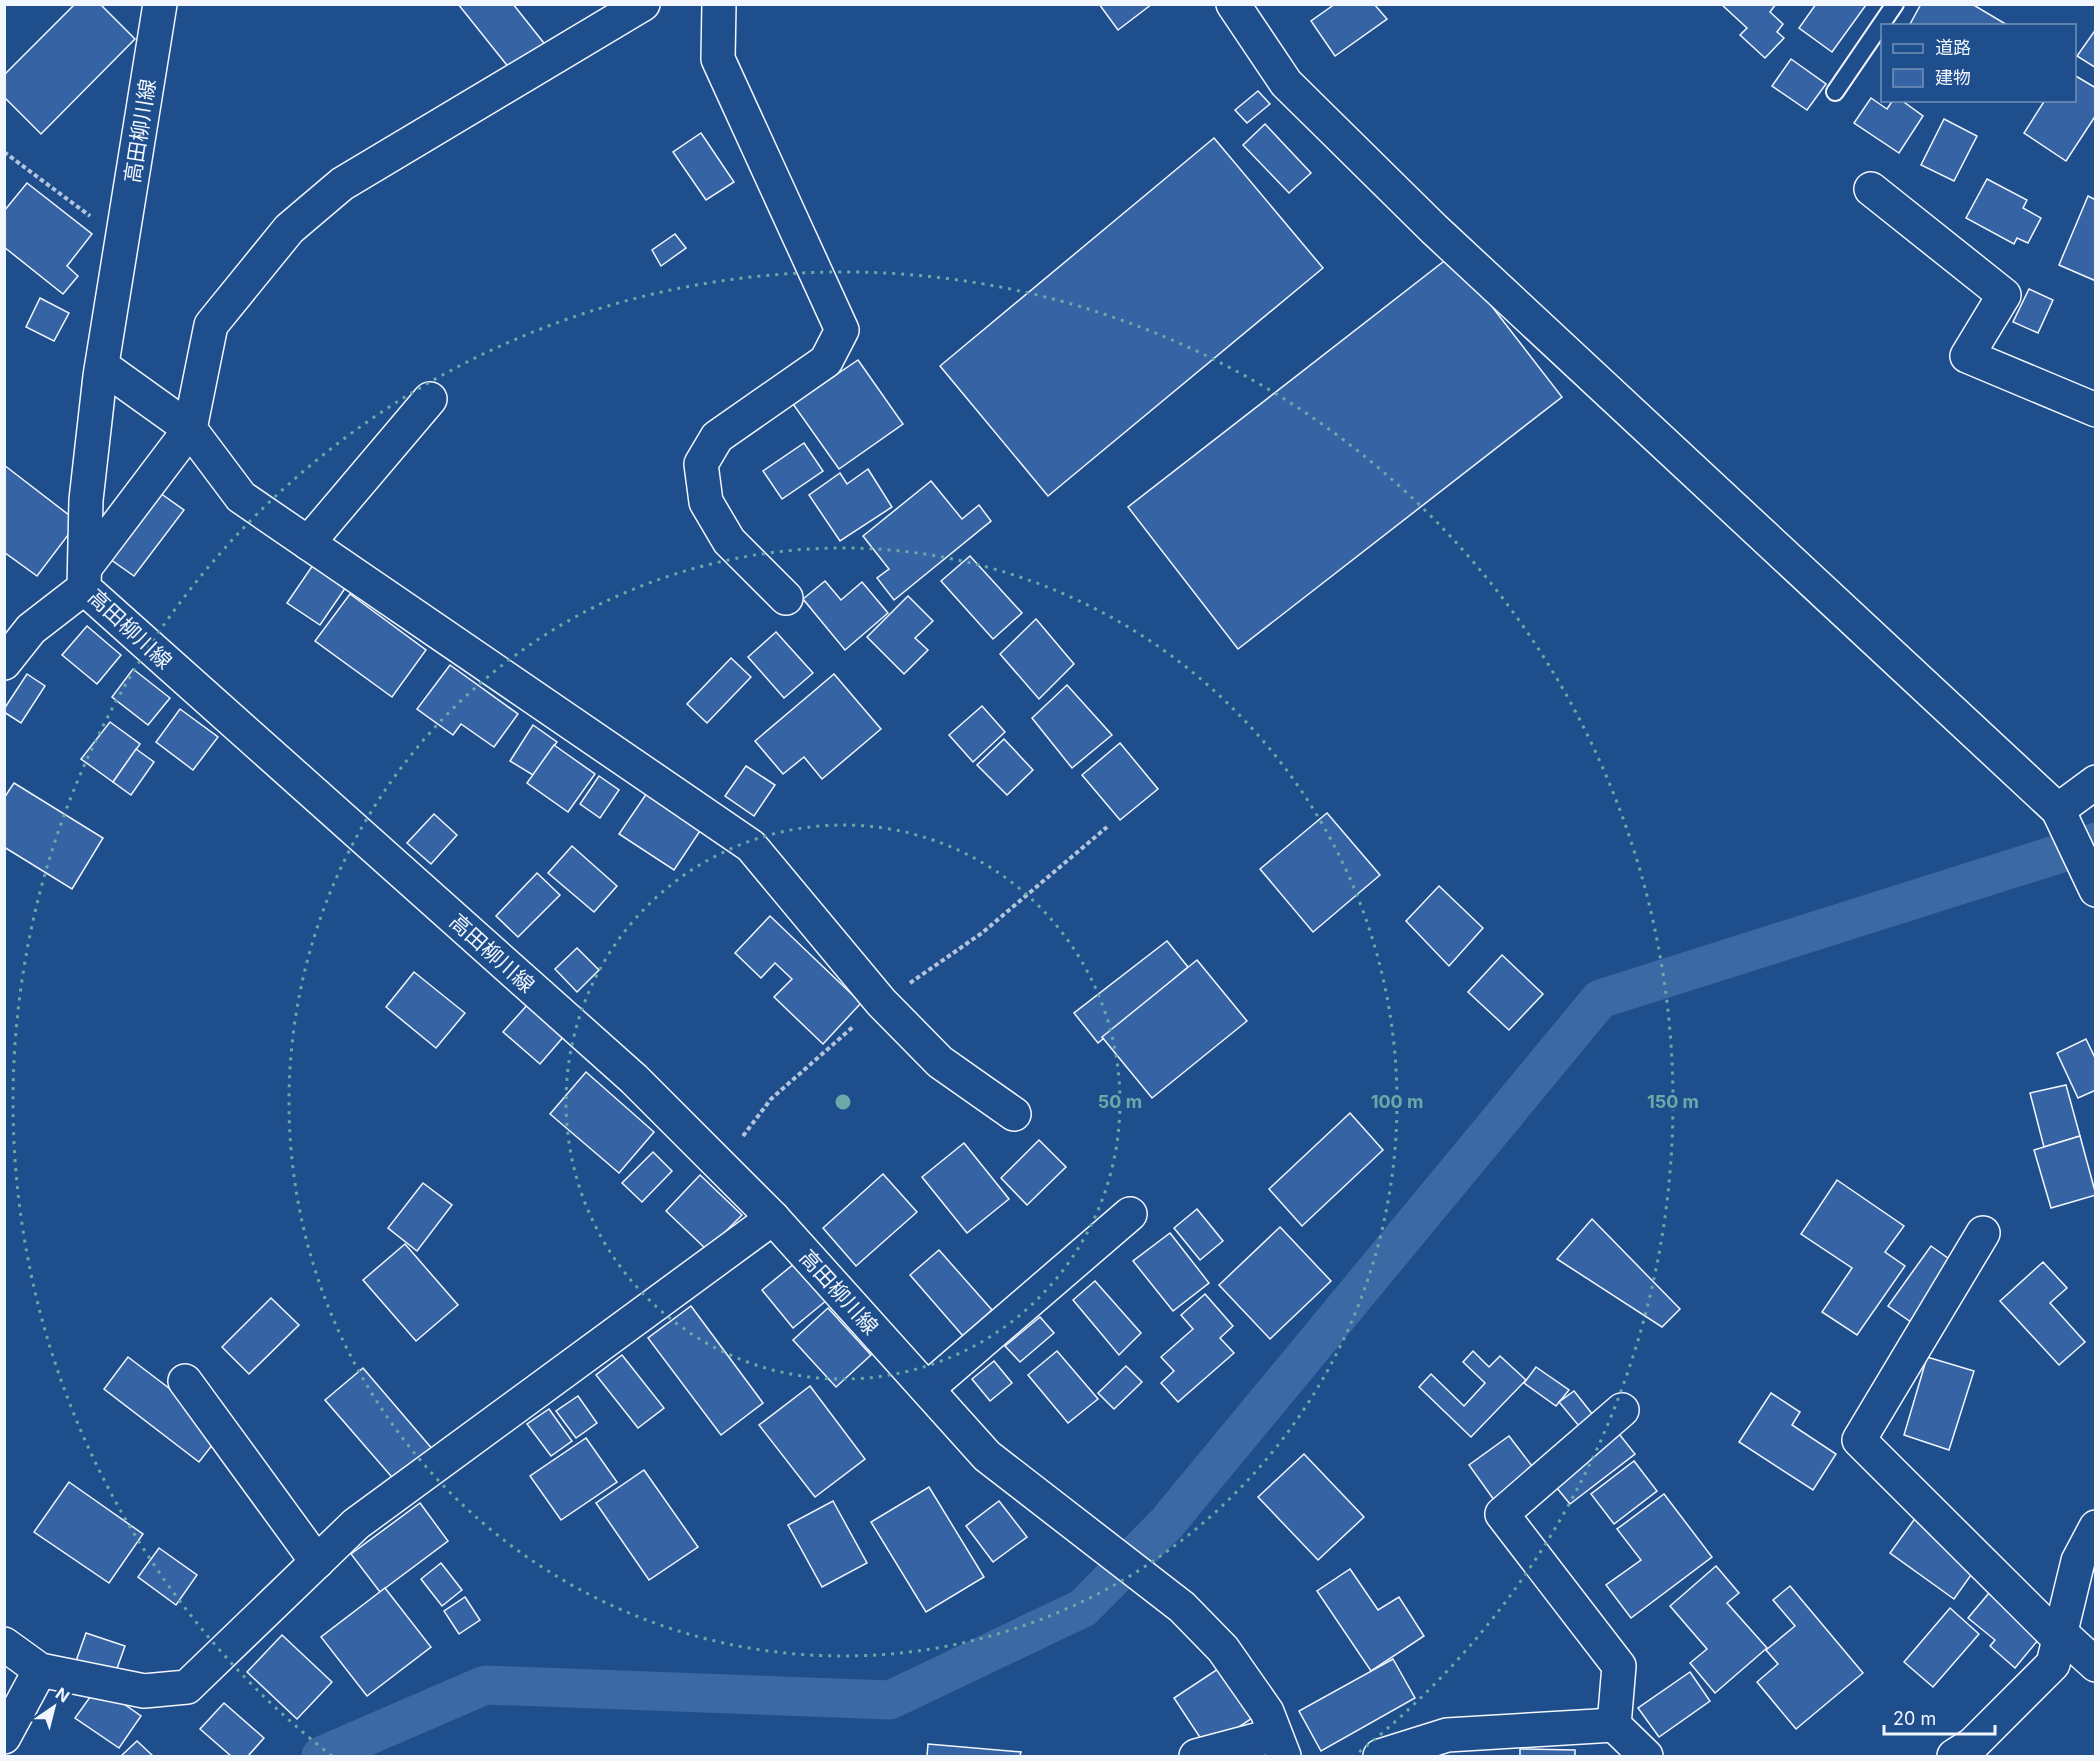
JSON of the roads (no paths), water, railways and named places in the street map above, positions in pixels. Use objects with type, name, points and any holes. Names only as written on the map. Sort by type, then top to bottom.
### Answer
[{"type":"street","name":"高田柳川線","points":[[160,4],[102,366],[86,500],[84,578],[634,1079],[773,1218],[987,1456],[1051,1503],[1182,1607],[1223,1649],[1267,1712],[1280,1746]]},
{"type":"street","points":[[4,663],[31,629],[84,578],[190,429],[211,325],[289,229],[342,183],[643,4]]},
{"type":"street","points":[[719,4],[718,59],[842,330],[826,361],[717,437],[701,464],[706,502],[729,541],[786,598]]},
{"type":"street","points":[[1233,4],[1286,83],[1434,229],[2058,810],[2094,886]]},
{"type":"street","points":[[1871,189],[2004,295],[1967,356],[2096,410]]},
{"type":"street","points":[[102,366],[190,429],[241,497],[751,846],[881,1002],[940,1062],[1014,1114]]},
{"type":"street","points":[[308,543],[430,399]]},
{"type":"street","points":[[2058,810],[2096,782]]},
{"type":"street","points":[[927,1389],[1130,1214]]},
{"type":"street","points":[[4,1644],[40,1670],[144,1691],[187,1687],[356,1524],[773,1218]]},
{"type":"street","points":[[1983,1233],[1859,1440],[2060,1636],[2096,1665]]},
{"type":"street","points":[[184,1382],[317,1562]]},
{"type":"street","points":[[1614,1725],[1619,1666],[1502,1514],[1622,1410]]},
{"type":"street","points":[[1954,1756],[1973,1744],[2053,1664],[2078,1561],[2096,1527]]},
{"type":"street","points":[[4,1737],[40,1670]]},
{"type":"street","points":[[1380,1756],[1447,1735],[1614,1725],[1646,1756]]},
{"type":"street","points":[[1196,1756],[1280,1746]]},
{"type":"lane","points":[[1881,24],[1895,4]]},
{"type":"lane","points":[[1835,92],[1881,25]]},
{"type":"waterway","points":[[321,1756],[485,1685],[890,1700],[1083,1608],[1167,1523],[1600,999],[2096,842]]}]
